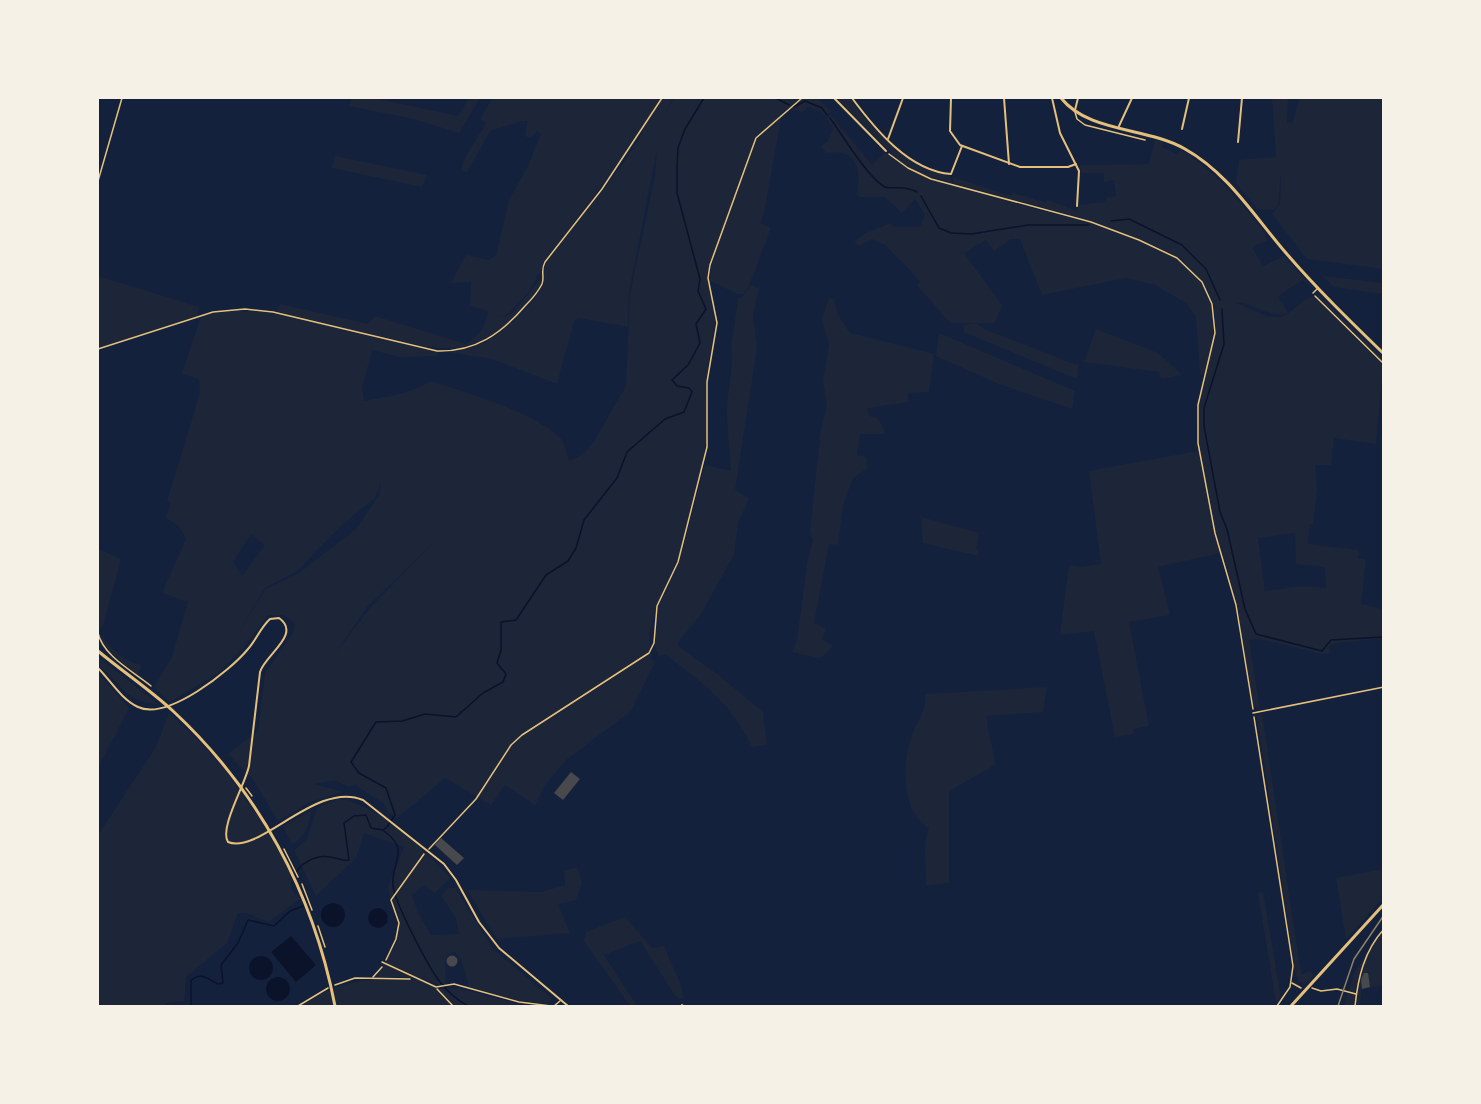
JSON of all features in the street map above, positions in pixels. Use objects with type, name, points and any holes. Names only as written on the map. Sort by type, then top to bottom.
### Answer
[{"type":"main road","points":[[1061,98],[1075,110],[1095,120],[1177,144],[1208,164],[1228,183],[1318,288],[1383,354]]},
{"type":"main road","points":[[98,651],[129,672],[162,701],[198,736],[239,784],[267,826],[292,871],[310,915],[335,1006]]},
{"type":"main road","points":[[1291,1006],[1383,904]]},
{"type":"street","points":[[834,98],[886,151]]},
{"type":"street","points":[[852,98],[888,139],[918,163],[949,174],[953,172],[962,146]]},
{"type":"street","points":[[888,139],[903,98]]},
{"type":"street","points":[[951,98],[950,131],[954,141],[962,146],[1022,168],[1069,167],[1076,164]]},
{"type":"street","points":[[1004,98],[1009,164]]},
{"type":"street","points":[[1052,98],[1060,133],[1079,173],[1077,206]]},
{"type":"street","points":[[1075,110],[1078,98]]},
{"type":"street","points":[[1119,126],[1132,98]]},
{"type":"street","points":[[1182,129],[1189,98]]},
{"type":"street","points":[[1238,142],[1242,98]]},
{"type":"street","points":[[98,668],[129,702],[143,709],[161,709],[180,701],[220,676],[250,648],[267,622],[279,618],[286,625],[287,634],[264,662],[260,672],[246,780],[226,827],[226,838],[233,844],[244,842],[316,804],[341,796],[363,800],[428,850],[456,880],[479,922],[495,943],[568,1006]]},
{"type":"lane","points":[[1075,110],[1077,119],[1085,125],[1145,140]]},
{"type":"lane","points":[[1313,293],[1318,288]]},
{"type":"lane","points":[[1253,713],[1383,687]]},
{"type":"lane","points":[[383,962],[436,987],[448,985],[553,1006],[561,1001]]},
{"type":"path","points":[[98,180],[122,98]]},
{"type":"path","points":[[98,349],[218,311],[249,309],[273,312],[437,351],[459,350],[487,340],[508,325],[541,285],[541,269],[602,189],[662,98]]},
{"type":"path","points":[[418,979],[373,977],[396,939],[399,923],[392,899],[399,892],[408,874],[476,799],[504,754],[522,735],[626,668],[652,648],[656,635],[657,606],[678,562],[706,447],[707,382],[717,323],[708,278],[709,268],[757,135],[802,98]]},
{"type":"path","points":[[886,151],[908,168],[931,179],[1091,222],[1148,243],[1180,260],[1202,282],[1212,304],[1215,333],[1198,405],[1198,443],[1215,533],[1237,610],[1293,966],[1291,983],[1277,1006]]},
{"type":"path","points":[[1313,293],[1383,364]]},
{"type":"path","points":[[98,633],[102,643],[129,672],[156,691]]},
{"type":"path","points":[[245,786],[256,802]]},
{"type":"path","points":[[284,847],[313,913]]},
{"type":"path","points":[[316,920],[326,950]]},
{"type":"path","points":[[1355,1006],[1358,980],[1368,953],[1383,929]]},
{"type":"path","points":[[1291,983],[1321,991],[1337,989],[1356,994]]},
{"type":"path","points":[[334,984],[336,993]]},
{"type":"path","points":[[436,987],[453,1006]]},
{"type":"shaded area","points":[[351,98],[374,98],[458,116],[469,98],[480,98],[459,133],[414,119],[349,106]]},
{"type":"shaded area","points":[[492,98],[673,98],[662,118],[674,98],[800,98],[782,113],[764,213],[760,223],[771,228],[748,288],[744,294],[738,294],[710,281],[711,266],[729,210],[707,275],[715,320],[706,383],[707,431],[702,468],[678,558],[656,607],[649,635],[651,659],[655,662],[631,711],[566,760],[545,785],[535,805],[505,785],[491,805],[445,778],[397,818],[389,813],[383,803],[355,785],[348,787],[335,780],[314,784],[344,792],[310,802],[278,821],[253,779],[228,754],[258,731],[265,673],[293,633],[295,623],[284,615],[268,615],[245,646],[218,673],[170,702],[154,687],[172,657],[188,602],[162,593],[186,539],[179,526],[166,518],[171,502],[167,501],[200,393],[199,379],[182,374],[201,317],[226,312],[296,317],[276,311],[281,304],[368,324],[375,316],[466,344],[478,334],[489,311],[470,306],[471,282],[451,283],[466,255],[489,260],[496,255],[509,200],[528,166],[541,134],[537,131],[530,138],[525,136],[527,121],[490,131],[467,172],[462,171],[464,160],[486,122],[480,119]],"holes":[[[645,127],[624,162],[548,260],[545,265],[542,287],[528,306],[493,337],[472,347],[448,352],[492,359],[557,384],[574,321],[579,318],[628,327],[629,292],[657,149],[655,176],[630,294],[626,386],[593,443],[582,455],[569,461],[561,439],[550,429],[500,404],[431,381],[407,392],[364,401],[362,388],[372,350],[400,357],[437,356],[438,352],[340,327],[405,343],[445,348],[464,346],[482,340],[501,328],[520,311],[540,287],[541,278],[511,315],[501,317],[509,313],[528,293],[545,262]],[[381,483],[379,495],[356,529],[299,573],[265,590],[236,637],[265,588],[297,571],[344,523],[374,499]],[[251,534],[265,545],[242,576],[233,562]],[[432,544],[370,608],[334,655],[368,606]]]},
{"type":"shaded area","points":[[803,98],[817,98],[831,111],[826,117],[822,112],[808,107],[802,112],[791,109]]},
{"type":"shaded area","points":[[836,98],[849,98],[870,124],[894,146],[920,164],[951,177],[952,183],[921,174],[903,164]]},
{"type":"shaded area","points":[[1272,98],[1288,98],[1287,123],[1293,122],[1299,98],[1383,98],[1383,269],[1307,259],[1272,214],[1280,204],[1281,171],[1278,205],[1273,210],[1258,209],[1236,183],[1239,160],[1276,157]]},
{"type":"shaded area","points":[[830,114],[872,165],[886,152],[908,169],[932,180],[1109,229],[1133,237],[1176,258],[1193,272],[1210,300],[1213,331],[1205,374],[1200,374],[1196,316],[1186,303],[1155,285],[1126,278],[1042,295],[1020,239],[1011,239],[994,251],[986,240],[964,253],[1002,305],[995,323],[950,323],[917,285],[920,281],[885,245],[872,239],[859,246],[854,242],[866,233],[891,223],[894,227],[920,227],[925,215],[915,199],[902,213],[885,197],[860,197],[857,194],[859,176],[855,162],[845,154],[826,153],[821,146],[828,141],[833,129],[827,119]]},
{"type":"shaded area","points":[[1155,138],[1163,143],[1162,147],[1178,155],[1180,151],[1177,147],[1191,156],[1226,186],[1266,234],[1264,235],[1268,240],[1252,247],[1263,266],[1284,256],[1313,288],[1302,280],[1280,295],[1279,299],[1288,313],[1308,298],[1314,297],[1383,365],[1376,444],[1334,438],[1331,465],[1315,465],[1317,489],[1308,544],[1359,550],[1358,559],[1366,559],[1361,604],[1383,609],[1383,638],[1332,644],[1329,646],[1330,653],[1322,654],[1260,639],[1249,640],[1260,710],[1253,705],[1237,603],[1216,531],[1198,437],[1199,404],[1216,332],[1214,305],[1206,286],[1181,259],[1148,242],[1091,221],[953,183],[953,177],[1011,196],[1013,193],[1044,202],[1048,200],[1077,211],[1078,205],[1105,202],[1106,198],[1116,196],[1114,180],[1104,182],[1104,173],[1081,173],[1080,165],[1149,164]],"holes":[[[1235,303],[1247,304],[1274,314],[1286,314],[1276,317],[1266,315]],[[1295,533],[1296,564],[1325,567],[1326,588],[1303,586],[1265,591],[1258,538]]]},
{"type":"shaded area","points":[[335,156],[427,175],[422,187],[332,168]]},
{"type":"shaded area","points":[[98,276],[199,307],[197,316],[98,348]]},
{"type":"shaded area","points":[[1323,276],[1383,283],[1383,294],[1334,287]]},
{"type":"shaded area","points":[[751,285],[759,289],[753,315],[757,348],[735,490],[749,498],[738,523],[734,554],[700,616],[678,642],[678,646],[720,676],[763,712],[767,745],[752,747],[725,705],[665,654],[659,656],[655,647],[659,605],[678,565],[705,465],[731,471],[727,410],[732,362],[731,349],[738,299]]},
{"type":"shaded area","points":[[1317,293],[1383,358],[1383,362],[1317,296]]},
{"type":"shaded area","points":[[829,298],[834,299],[837,313],[850,333],[934,354],[929,392],[908,393],[908,402],[868,408],[869,416],[879,419],[885,434],[860,434],[857,455],[866,457],[868,468],[853,478],[843,505],[838,545],[829,544],[814,623],[826,629],[822,639],[833,646],[819,658],[792,652],[797,640],[808,558],[813,541],[810,531],[821,430],[827,406],[823,381],[829,345],[822,319]]},
{"type":"shaded area","points":[[976,323],[984,329],[1077,365],[1079,362],[1077,379],[964,332],[963,325]]},
{"type":"shaded area","points":[[1096,329],[1158,353],[1182,375],[1161,379],[1159,372],[1084,362]]},
{"type":"shaded area","points":[[939,333],[1075,391],[1072,409],[999,384],[936,356]]},
{"type":"shaded area","points":[[1198,451],[1220,553],[1158,567],[1170,615],[1129,622],[1149,726],[1133,729],[1134,734],[1115,737],[1094,631],[1060,635],[1069,565],[1081,567],[1101,564],[1089,471]]},
{"type":"shaded area","points":[[921,517],[979,533],[976,549],[979,551],[978,556],[923,543]]},
{"type":"shaded area","points":[[98,549],[121,559],[103,625],[98,631]]},
{"type":"shaded area","points":[[102,635],[118,654],[141,665],[138,675],[108,649],[100,638]]},
{"type":"shaded area","points":[[98,657],[158,704],[130,695],[98,665]]},
{"type":"shaded area","points":[[98,673],[129,708],[98,768]]},
{"type":"shaded area","points":[[1047,687],[1043,712],[987,716],[995,765],[949,791],[949,883],[926,886],[925,844],[929,828],[914,812],[909,801],[905,777],[907,753],[924,707],[925,694]]},
{"type":"shaded area","points":[[169,713],[226,771],[276,842],[291,871],[291,889],[300,899],[268,922],[247,913],[238,913],[227,943],[186,977],[184,1001],[167,1003],[163,1006],[98,1006],[98,835],[156,747]]},
{"type":"shaded area","points":[[1262,714],[1300,967],[1302,975],[1309,971],[1315,975],[1305,984],[1299,982],[1295,972],[1257,716]]},
{"type":"shaded area","points":[[340,799],[354,803],[385,819],[414,842],[450,878],[435,893],[425,885],[412,895],[418,913],[431,935],[459,934],[456,918],[441,896],[448,888],[455,888],[493,949],[552,999],[549,1004],[520,1001],[469,987],[461,959],[455,952],[448,954],[445,960],[446,983],[437,984],[419,977],[377,977],[398,940],[400,919],[390,898],[388,887],[404,847],[364,833],[356,858],[316,896],[294,850],[306,840],[318,807]]},
{"type":"shaded area","points":[[311,811],[306,830],[292,845],[283,826]]},
{"type":"shaded area","points":[[577,867],[582,883],[576,900],[558,904],[570,933],[497,939],[467,890],[541,892],[565,885],[564,871]]},
{"type":"shaded area","points":[[1383,869],[1383,898],[1346,939],[1336,878]]},
{"type":"shaded area","points":[[1263,892],[1281,998],[1276,1002],[1258,893]]},
{"type":"shaded area","points":[[333,903],[341,907],[345,915],[341,923],[333,927],[325,923],[321,915],[325,907]]},
{"type":"shaded area","points":[[378,908],[385,911],[388,918],[385,925],[378,928],[371,925],[368,918],[371,911]]},
{"type":"shaded area","points":[[625,917],[652,948],[664,946],[682,988],[683,998],[679,999],[674,994],[640,941],[604,955],[637,1006],[630,1006],[584,941],[586,932]]},
{"type":"shaded area","points":[[1382,930],[1383,985],[1362,989],[1360,1006],[1344,1006],[1354,973]]},
{"type":"shaded area","points":[[291,936],[316,965],[296,982],[271,952]]},
{"type":"shaded area","points":[[261,956],[266,957],[272,963],[272,973],[266,979],[261,980],[256,979],[250,973],[249,968],[250,963],[256,957]]},
{"type":"shaded area","points":[[278,977],[286,981],[290,989],[286,997],[278,1001],[270,997],[266,989],[270,981]]},
{"type":"shaded area","points":[[372,980],[418,980],[442,989],[457,988],[523,1005],[560,1006],[301,1006],[335,988]]},
{"type":"building","points":[[571,772],[580,779],[563,800],[554,793]]},
{"type":"building","points":[[441,838],[464,858],[457,865],[435,845]]},
{"type":"building","points":[[452,955],[458,961],[452,967],[446,961]]},
{"type":"building","points":[[1364,973],[1368,973],[1370,987],[1362,989],[1361,980]]},
{"type":"waterway","points":[[294,878],[303,864],[319,857],[349,860],[344,823],[354,816],[366,815],[371,828],[383,830],[387,827],[395,815],[386,788],[359,773],[351,762],[376,722],[402,721],[425,714],[456,717],[483,693],[503,682],[506,674],[497,663],[501,650],[501,622],[516,620],[546,575],[568,561],[576,548],[584,520],[617,478],[627,452],[665,419],[684,412],[692,392],[689,388],[677,386],[672,380],[688,365],[700,343],[696,324],[706,309],[698,291],[700,279],[677,193],[678,148],[685,129],[704,98]]},
{"type":"waterway","points":[[776,98],[789,105]]},
{"type":"waterway","points":[[794,107],[805,101],[822,108],[827,115]]},
{"type":"waterway","points":[[830,118],[864,166],[879,182],[888,188],[907,188],[917,192]]},
{"type":"waterway","points":[[921,196],[939,228],[951,233],[971,234],[1028,225],[1089,225]]},
{"type":"waterway","points":[[1111,221],[1129,219],[1182,245],[1206,269],[1220,300]]},
{"type":"waterway","points":[[1222,309],[1224,344],[1204,408],[1204,426],[1220,512],[1227,529],[1245,609],[1256,634],[1322,651],[1331,640],[1384,637]]},
{"type":"waterway","points":[[384,831],[397,844],[398,856],[393,885],[405,919],[440,982],[452,995],[468,1006]]},
{"type":"waterway","points":[[302,893],[306,902]]},
{"type":"waterway","points":[[191,1006],[191,981],[194,978],[200,976],[218,984],[223,983],[221,965],[238,943],[248,920],[274,926],[290,911],[303,906]]},
{"type":"tram line","points":[[1338,1006],[1354,959],[1384,915]]}]
